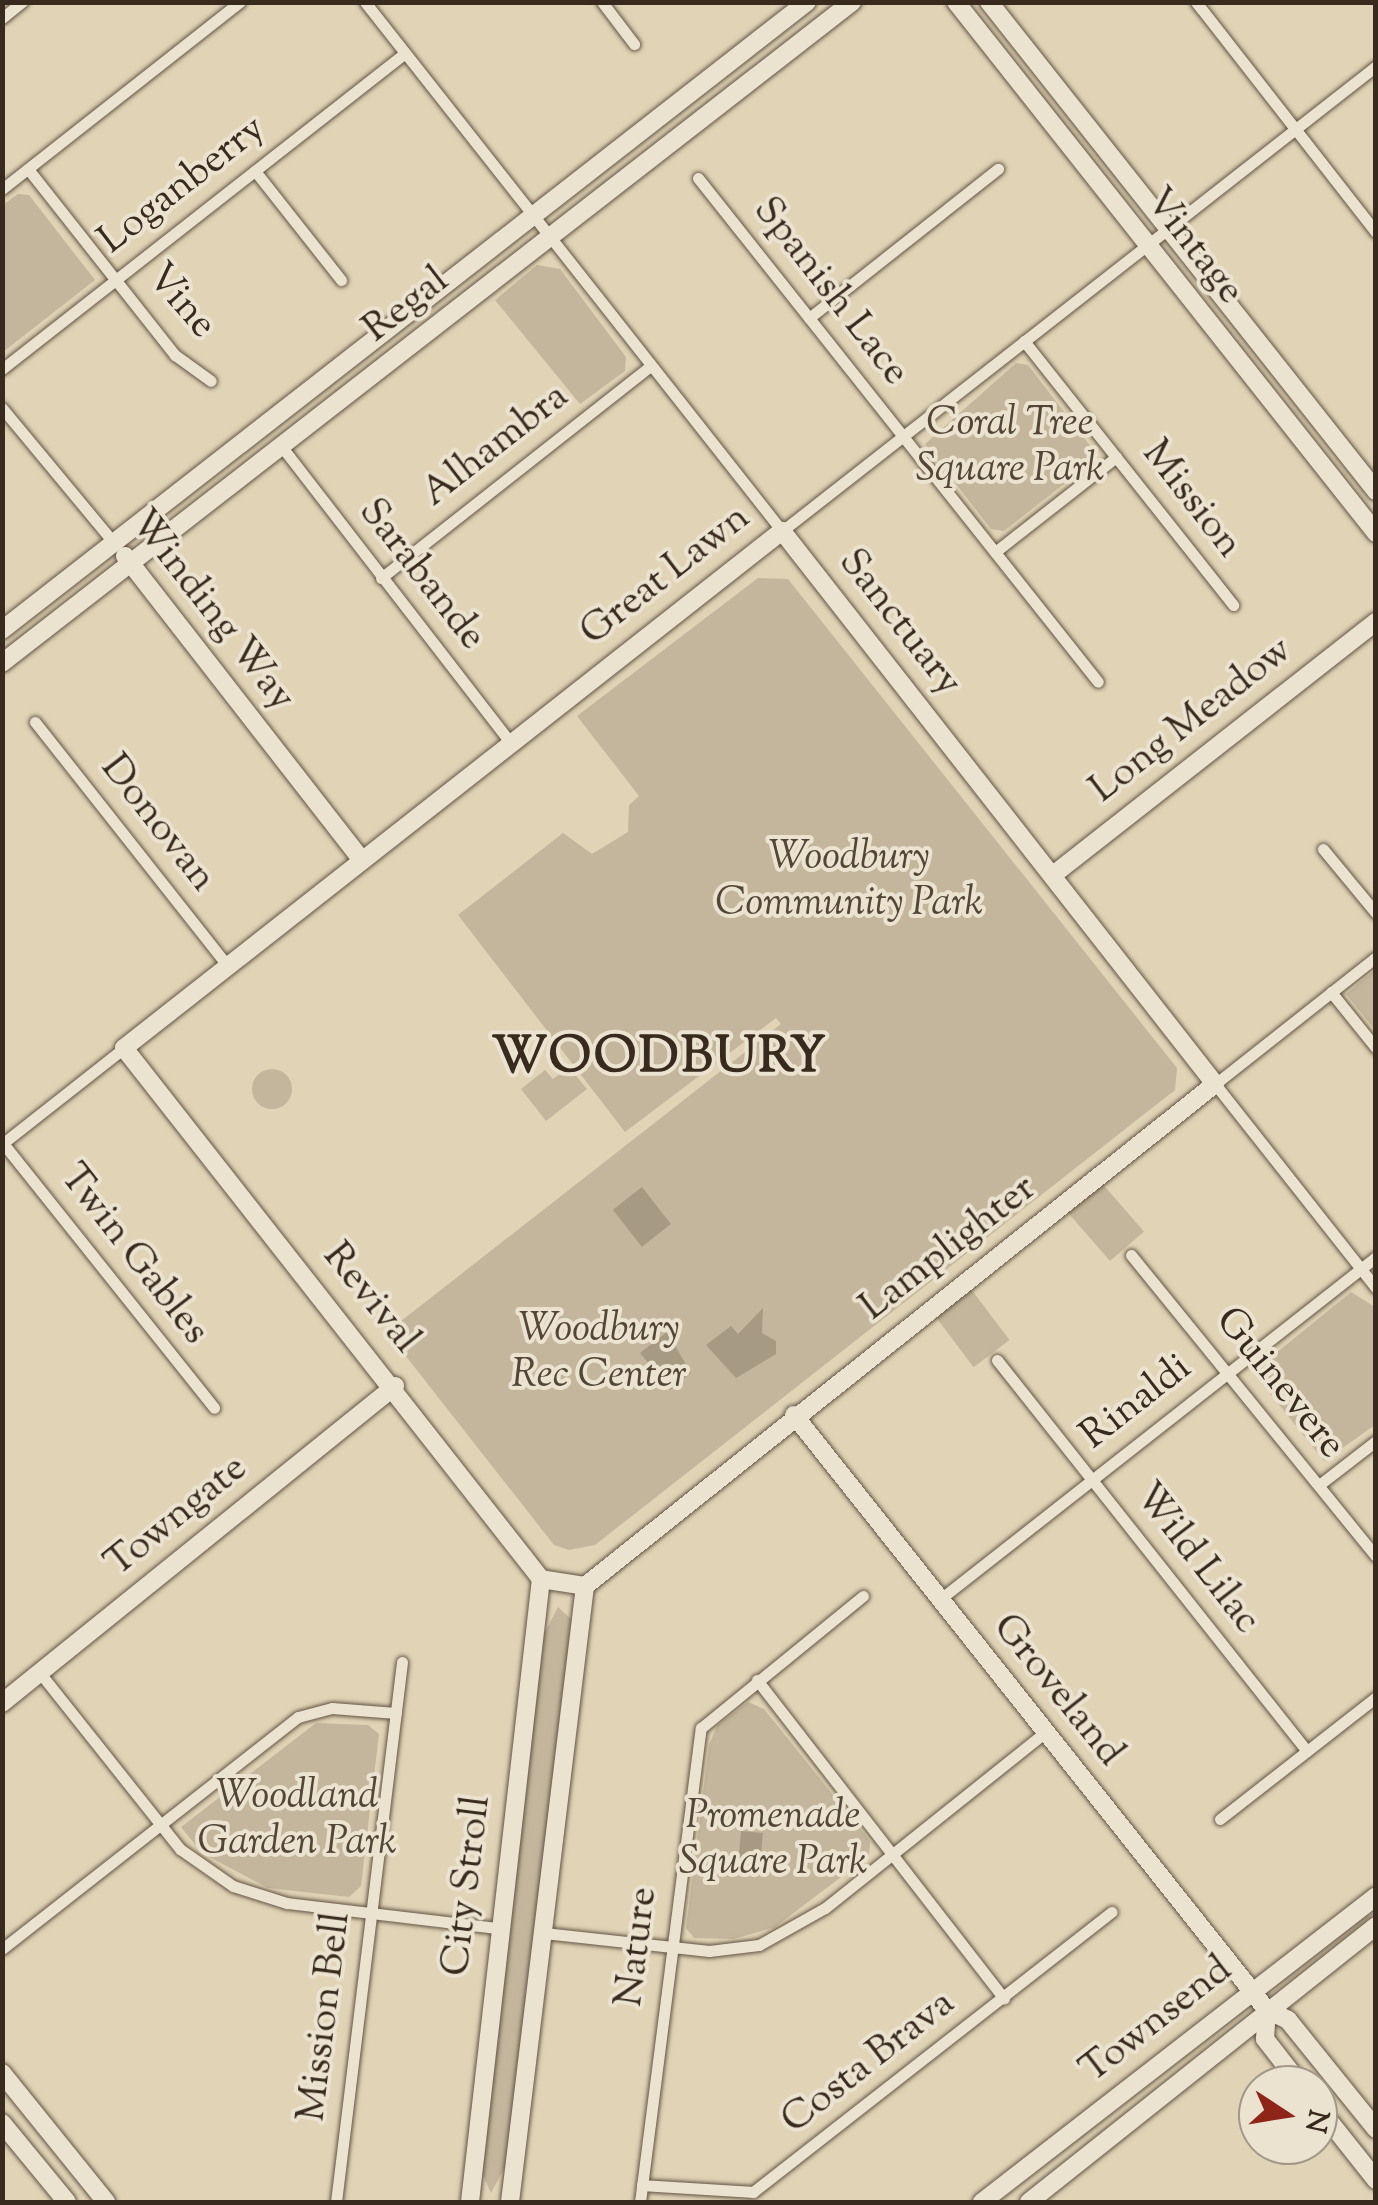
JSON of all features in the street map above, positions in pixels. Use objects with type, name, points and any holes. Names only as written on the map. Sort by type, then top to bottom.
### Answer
[{"type":"street","points":[[2,18],[22,2]]},
{"type":"street","points":[[2,189],[240,2]]},
{"type":"street","name":"Sanctuary","points":[[365,2],[1376,1288]]},
{"type":"street","points":[[602,2],[634,44]]},
{"type":"street","name":"Regal","points":[[2,630],[531,212],[808,2]]},
{"type":"street","name":"Regal","points":[[2,662],[852,2]]},
{"type":"street","name":"Vintage","points":[[956,2],[1376,533]]},
{"type":"street","name":"Vintage","points":[[989,2],[1376,492]]},
{"type":"street","points":[[1215,2],[1200,7],[1376,232]]},
{"type":"street","name":"Loganberry","points":[[2,370],[404,53]]},
{"type":"street","name":"Great Lawn","points":[[3,1143],[1024,341],[1164,225],[1376,66]]},
{"type":"street","name":"Vine","points":[[28,169],[175,355],[210,380]]},
{"type":"street","points":[[809,318],[998,170]]},
{"type":"street","points":[[255,171],[341,280]]},
{"type":"street","name":"Spanish Lace","points":[[698,178],[1098,682]]},
{"type":"street","name":"Mission","points":[[1024,341],[1232,605]]},
{"type":"street","name":"Alhambra","points":[[381,578],[650,366]]},
{"type":"street","name":"Winding Way","points":[[2,408],[131,563],[362,860]]},
{"type":"street","name":"Sarabande","points":[[282,447],[510,742]]},
{"type":"street","points":[[995,552],[1116,457]]},
{"type":"street","name":"Long Meadow","points":[[1052,874],[1376,622]]},
{"type":"street","name":"Donovan","points":[[35,722],[228,966]]},
{"type":"street","points":[[1323,848],[1376,913]]},
{"type":"street","name":"Lamplighter","points":[[586,1586],[794,1415],[1376,958]]},
{"type":"street","points":[[1331,992],[1376,1048]]},
{"type":"street","name":"Revival","points":[[124,1048],[395,1386],[542,1578]]},
{"type":"street","name":"Twin Gables","points":[[3,1143],[214,1408]]},
{"type":"street","name":"Guinevere","points":[[1131,1254],[1376,1556]]},
{"type":"street","name":"Rinaldi","points":[[940,1600],[1376,1257]]},
{"type":"street","name":"Wild Lilac","points":[[997,1360],[1307,1751]]},
{"type":"street","name":"Towngate","points":[[2,1702],[395,1386]]},
{"type":"street","name":"Groveland","points":[[794,1415],[1267,2010],[1288,2020],[1376,2129]]},
{"type":"street","points":[[1319,1485],[1376,1441]]},
{"type":"street","points":[[542,1578],[586,1586]]},
{"type":"street","name":"City Stroll","points":[[470,2202],[498,1928],[542,1578]]},
{"type":"street","name":"City Stroll","points":[[510,2202],[586,1586]]},
{"type":"street","name":"Nature","points":[[640,2202],[697,1741],[716,1712],[863,1596]]},
{"type":"street","name":"Mission Bell","points":[[336,2202],[402,1662]]},
{"type":"street","points":[[40,1674],[160,1824],[197,1863],[252,1894],[498,1928]]},
{"type":"street","points":[[757,1680],[1004,1998]]},
{"type":"street","points":[[1220,1819],[1376,1698]]},
{"type":"street","points":[[2,1949],[298,1717],[332,1708],[396,1714]]},
{"type":"street","points":[[544,1933],[671,1948],[759,1945],[812,1916],[1044,1734]]},
{"type":"street","name":"Townsend","points":[[982,2202],[1376,1896]]},
{"type":"street","name":"Costa Brava","points":[[642,2185],[753,2192],[1112,1912]]},
{"type":"street","name":"Townsend","points":[[1031,2202],[1376,1926]]},
{"type":"street","name":"Groveland","points":[[1267,2010],[1265,2039],[1285,2065]]},
{"type":"street","points":[[3,2076],[106,2202]]},
{"type":"street","points":[[2,2123],[67,2202]]},
{"type":"street","points":[[1338,2132],[1376,2180]]},
{"type":"street","points":[[1013,2178],[1031,2202]]},
{"type":"green space","points":[[18,194],[29,195],[95,280],[3,352],[3,205]]},
{"type":"green space","points":[[537,265],[560,269],[626,357],[625,371],[580,404],[495,300]]},
{"type":"green space","name":"Coral Tree Square Park","points":[[1016,363],[1028,365],[1094,451],[1092,462],[1004,531],[991,529],[925,444]]},
{"type":"green space","points":[[758,578],[788,579],[1177,1068],[1175,1090],[595,1545],[569,1550],[554,1545],[387,1332],[781,1024],[776,1018],[625,1132],[458,915],[563,833],[592,854],[628,832],[629,805],[639,796],[577,716]]},
{"type":"green space","points":[[1375,970],[1375,1030],[1346,994]]},
{"type":"green space","points":[[569,1067],[587,1089],[546,1121],[521,1089],[545,1070],[553,1079]]},
{"type":"green space","points":[[272,1069],[286,1075],[292,1089],[286,1103],[272,1109],[258,1103],[252,1089],[258,1075]]},
{"type":"green space","points":[[1100,1181],[1144,1232],[1110,1261],[1066,1211]]},
{"type":"green space","points":[[968,1285],[1010,1340],[974,1367],[932,1312]]},
{"type":"green space","points":[[1351,1292],[1375,1307],[1375,1425],[1324,1461],[1253,1372]]},
{"type":"green space","points":[[558,1607],[572,1620],[506,2165],[491,2193],[480,2168],[543,1636]]},
{"type":"green space","name":"Promenade Square Park","points":[[748,1702],[764,1709],[870,1841],[869,1856],[775,1927],[734,1939],[694,1938],[686,1928],[709,1745],[717,1726]]},
{"type":"green space","name":"Woodland Garden Park","points":[[316,1723],[368,1725],[379,1734],[361,1886],[349,1897],[268,1888],[202,1853],[181,1827]]},
{"type":"shaded area","points":[[642,1187],[671,1224],[642,1247],[613,1210]]},
{"type":"shaded area","points":[[763,1308],[762,1333],[776,1341],[776,1354],[736,1378],[706,1345],[731,1326],[738,1334]]},
{"type":"shaded area","points":[[667,1332],[691,1373],[670,1390],[640,1353]]},
{"type":"shaded area","points":[[741,1831],[763,1833],[760,1872],[738,1870]]},
{"type":"district","name":"WOODBURY","points":[[660,1060]]},
{"type":"park label","name":"Woodbury Community Park","points":[[849,882]]},
{"type":"park label","name":"Woodbury Rec Center","points":[[599,1354]]}]
